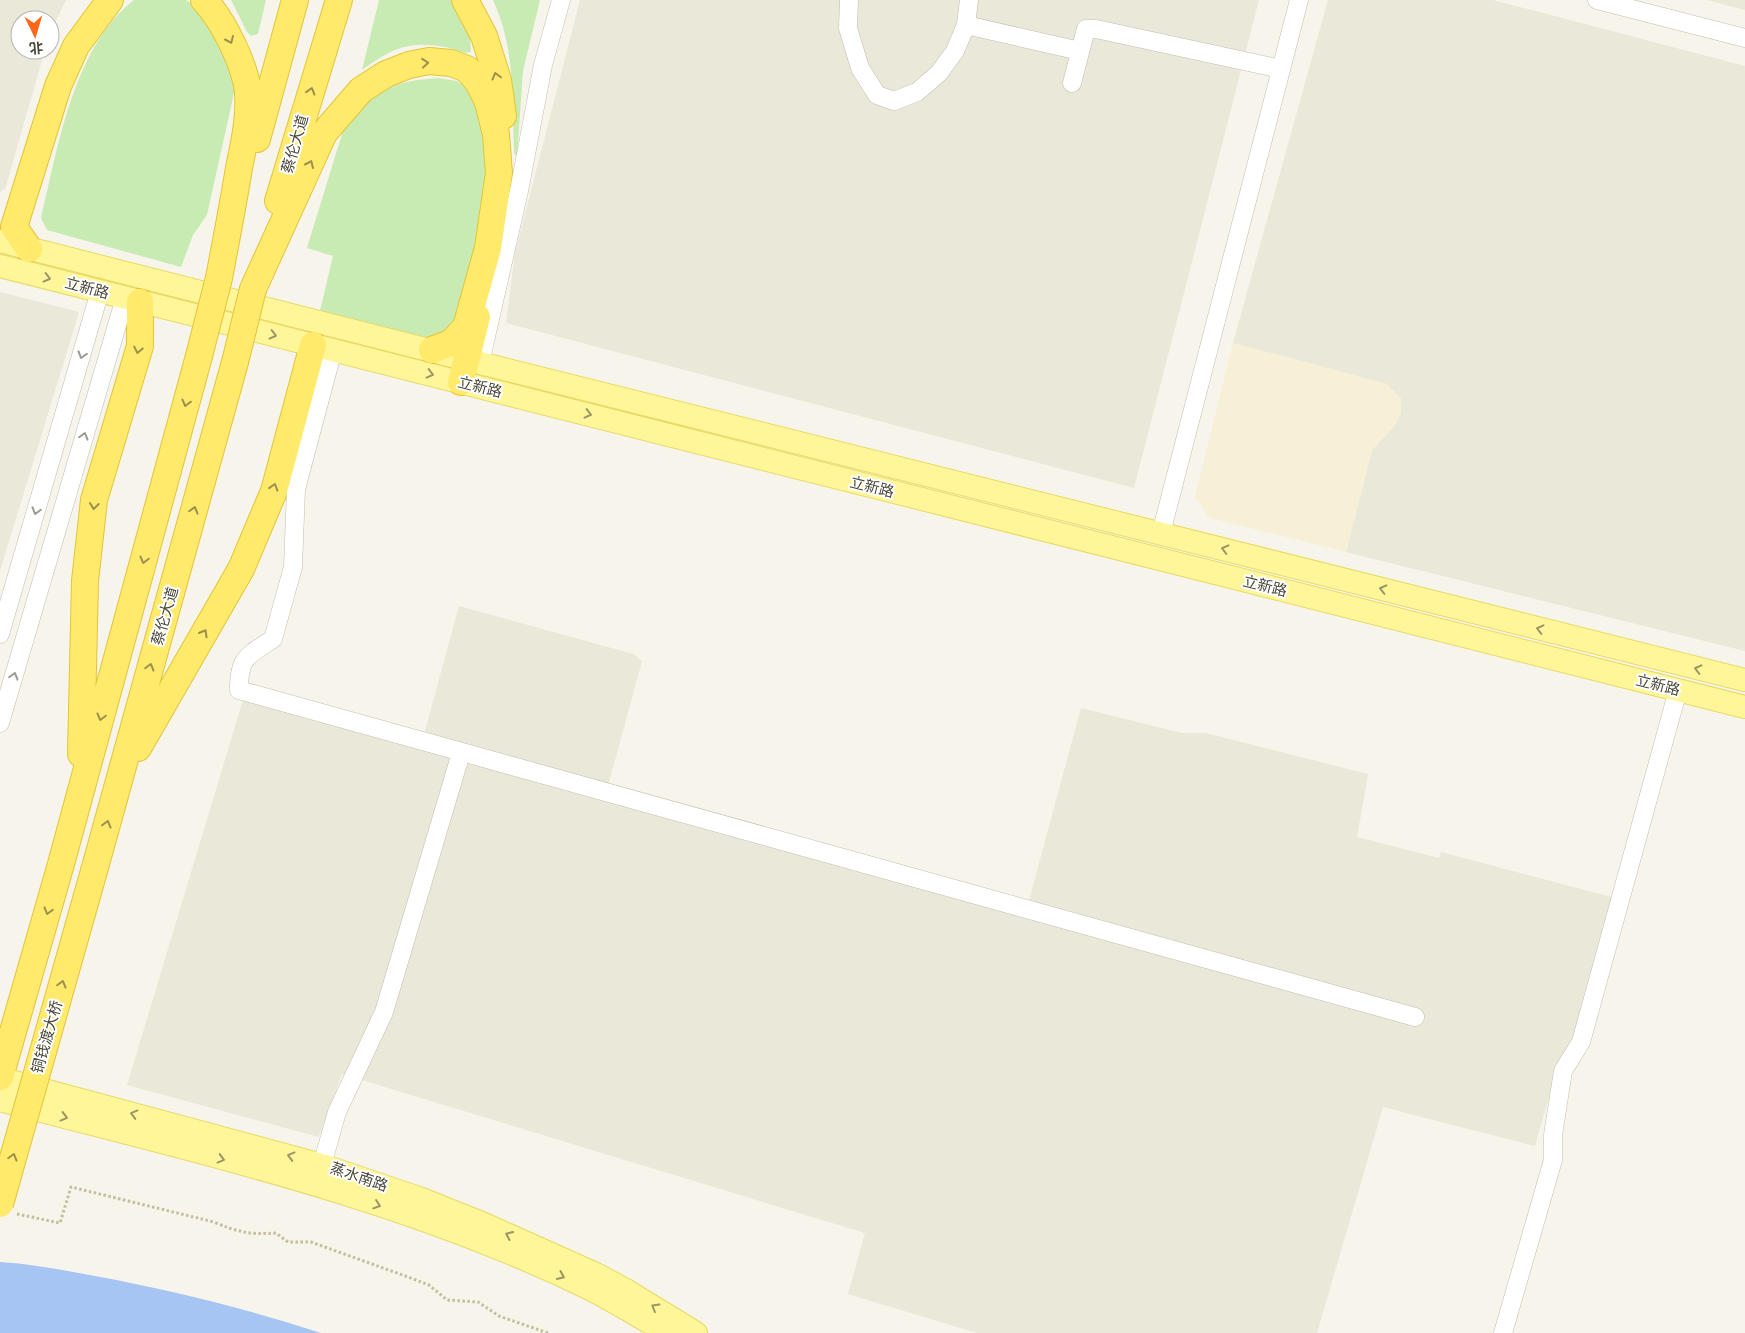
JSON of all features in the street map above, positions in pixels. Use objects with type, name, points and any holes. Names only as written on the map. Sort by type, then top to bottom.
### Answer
[{"type":"highway","points":[[0,226],[4,224],[41,106],[60,59],[94,0]]},
{"type":"highway","points":[[29,248],[14,227],[58,86],[76,46],[110,0]]},
{"type":"highway","points":[[204,0],[214,10],[229,36],[240,62],[248,91],[248,119],[219,278]]},
{"type":"highway","points":[[0,1078],[80,796],[295,0]]},
{"type":"highway","name":"蔡伦大道","points":[[94,870],[235,362],[253,288],[339,0]]},
{"type":"highway","points":[[466,0],[484,36],[498,80],[506,133],[505,179],[494,253],[469,368]]},
{"type":"highway","points":[[253,288],[324,133],[362,90],[386,74],[409,65],[429,61],[451,63],[467,69],[478,82],[488,102],[496,134],[499,173],[488,248],[466,327],[451,343],[432,350]]},
{"type":"highway","points":[[80,796],[85,581],[94,500],[140,346],[133,300]]},
{"type":"highway","points":[[119,781],[242,569],[274,491],[323,347]]},
{"type":"highway","name":"铜钱渡大桥","points":[[4,1208],[94,870]]},
{"type":"main road","name":"立新路","points":[[0,240],[432,350],[469,368],[960,510],[1745,707]]},
{"type":"main road","name":"立新路","points":[[0,266],[323,347],[469,368],[1161,533],[1745,680]]},
{"type":"main road","name":"蒸水南路","points":[[0,1078],[322,1165],[419,1198],[484,1224],[626,1290],[696,1333]]},
{"type":"main road","name":"蒸水南路","points":[[0,1100],[347,1194],[478,1240],[592,1290],[667,1333]]},
{"type":"street","points":[[469,368],[519,192],[543,65],[561,0]]},
{"type":"street","points":[[849,0],[848,28],[860,68],[877,95],[894,101],[917,92],[939,73],[955,51],[966,24],[969,0]]},
{"type":"street","points":[[1161,533],[1299,0]]},
{"type":"street","points":[[1597,0],[1745,38]]},
{"type":"street","points":[[966,24],[1080,52]]},
{"type":"street","points":[[1072,84],[1086,29],[1096,29],[1281,68]]},
{"type":"street","points":[[0,634],[100,292]]},
{"type":"street","points":[[0,723],[133,300]]},
{"type":"street","points":[[323,347],[296,489],[293,567],[273,639],[247,656],[239,672],[239,690],[1415,1017]]},
{"type":"street","points":[[0,594],[17,576]]},
{"type":"street","points":[[1503,1333],[1553,1160],[1553,1135],[1562,1071],[1581,1042],[1678,690]]},
{"type":"street","points":[[322,1165],[337,1112],[384,1012],[461,753]]},
{"type":"path","points":[[4,1208],[60,1223],[71,1187],[214,1222],[232,1230],[256,1235],[276,1233],[288,1242],[311,1242],[408,1277],[429,1286],[447,1300],[478,1302],[499,1316],[548,1333]]},
{"type":"shaded area","points":[[0,0],[66,0],[60,12],[60,10],[10,10],[10,60],[42,60],[5,189],[0,192]]},
{"type":"shaded area","points":[[580,0],[1259,0],[1134,488],[506,323],[515,253]]},
{"type":"shaded area","points":[[1328,0],[1493,0],[1745,66],[1745,651],[1346,552],[1372,450],[1396,424],[1387,384],[1233,343]]},
{"type":"shaded area","points":[[1707,0],[1745,0],[1745,10]]},
{"type":"shaded area","points":[[0,292],[79,312],[0,571]]},
{"type":"shaded area","points":[[1233,343],[1387,384],[1401,398],[1401,413],[1396,424],[1372,450],[1346,552],[1210,518],[1195,497]]},
{"type":"shaded area","points":[[459,606],[633,654],[642,661],[608,786],[1028,904],[1081,708],[1182,733],[1206,733],[1368,774],[1357,837],[1439,858],[1441,852],[1615,898],[1578,1031],[1554,1079],[1535,1146],[1383,1107],[1317,1333],[977,1333],[848,1294],[865,1233],[342,1074],[319,1137],[127,1085],[243,700],[420,749]]},
{"type":"green space","points":[[134,0],[186,0],[197,7],[216,33],[236,84],[207,215],[193,235],[181,267],[47,230],[41,218],[62,131],[82,71],[96,44],[113,20]]},
{"type":"green space","points":[[231,0],[266,0],[258,34],[251,36],[247,32]]},
{"type":"green space","points":[[379,0],[453,0],[470,35],[471,52],[432,45],[410,46],[391,52],[362,70]]},
{"type":"green space","points":[[493,0],[540,0],[523,71],[517,157],[514,153],[513,94],[509,56],[506,38]]},
{"type":"green space","points":[[438,78],[457,81],[472,91],[491,161],[470,291],[453,330],[437,341],[320,311],[333,256],[307,248],[346,121],[376,94],[398,84]]},
{"type":"water","points":[[0,1262],[59,1269],[152,1287],[237,1308],[321,1333],[0,1333]]}]
